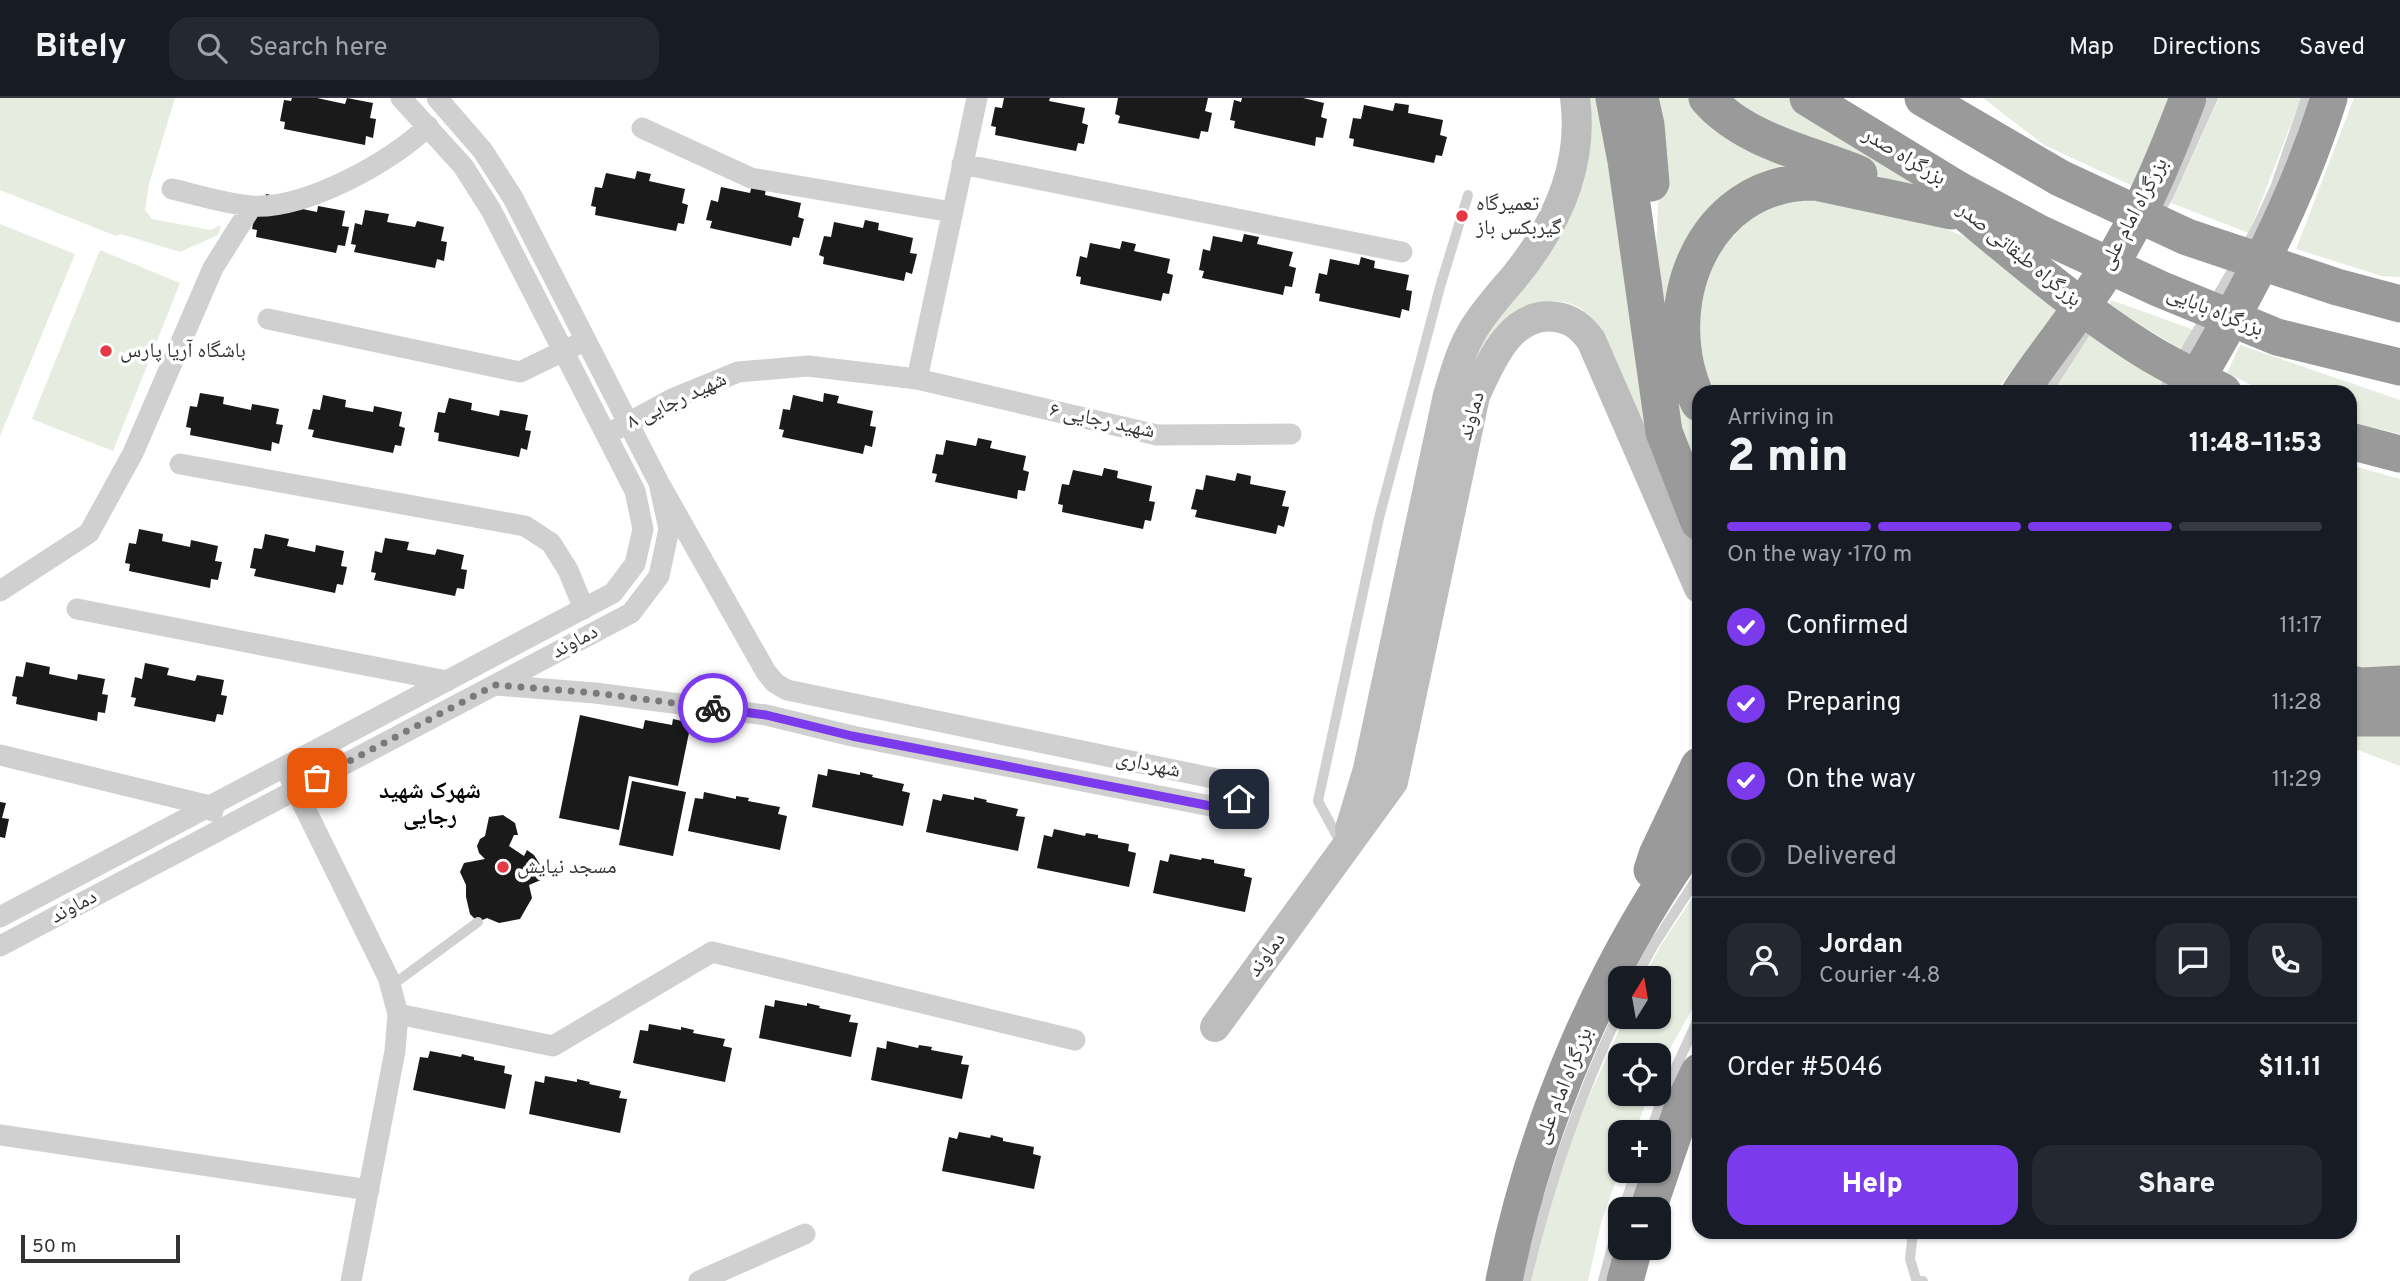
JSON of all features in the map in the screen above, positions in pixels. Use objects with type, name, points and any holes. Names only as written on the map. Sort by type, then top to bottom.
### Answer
[{"type":"highway","points":[[1614,98],[1624,148],[1664,432],[1692,504]]},
{"type":"highway","points":[[1640,98],[1647,125],[1651,166],[1644,302]]},
{"type":"highway","points":[[1707,98],[1729,119],[1749,131],[1951,211]]},
{"type":"highway","name":"بزرگراه صدر","points":[[1808,98],[1957,189],[2039,233]]},
{"type":"highway","name":"بزرگراه طبقاتی صدر","points":[[1829,98],[2068,295],[2145,351],[2210,385]]},
{"type":"highway","points":[[1923,98],[2060,178],[2187,237],[2337,287],[2400,304]]},
{"type":"highway","points":[[1966,98],[2025,143],[2060,178]]},
{"type":"highway","points":[[2172,140],[2179,98]]},
{"type":"highway","name":"بزرگراه امام علی","points":[[2030,385],[2045,375],[2068,327],[2119,250],[2152,185],[2188,98]]},
{"type":"highway","points":[[2193,385],[2241,305],[2276,235],[2313,148],[2329,98]]},
{"type":"highway","points":[[2313,148],[2342,98]]},
{"type":"highway","points":[[1692,385],[1681,334],[1684,292],[1690,271],[1703,245],[1720,224],[1739,207],[1764,191],[1778,185],[1815,182],[2005,222],[2039,233]]},
{"type":"highway","name":"بزرگراه بابایی","points":[[2039,233],[2160,289],[2277,337],[2400,367]]},
{"type":"highway","points":[[2337,287],[2400,285]]},
{"type":"highway","points":[[2277,337],[2319,361],[2400,388]]},
{"type":"highway","points":[[2207,385],[2219,341]]},
{"type":"highway","points":[[2022,385],[2045,375]]},
{"type":"highway","points":[[2357,443],[2400,454]]},
{"type":"highway","points":[[2357,685],[2400,684]]},
{"type":"highway","points":[[2357,718],[2400,718]]},
{"type":"highway","points":[[1632,937],[1657,856],[1692,781]]},
{"type":"highway","name":"بزرگراه امام علی","points":[[1504,1281],[1533,1165],[1590,1020],[1632,937],[1692,841]]},
{"type":"highway","points":[[1651,1197],[1692,1086]]},
{"type":"highway","points":[[1625,1281],[1631,1260]]},
{"type":"main road","name":"دماوند","points":[[1344,850],[1370,757],[1448,395],[1460,356],[1473,330],[1531,254],[1560,204],[1575,154],[1575,98]]},
{"type":"main road","name":"دماوند","points":[[1215,1027],[1393,782],[1475,396],[1487,368],[1502,344],[1518,328],[1535,317],[1551,316],[1568,319],[1582,328],[1591,340],[1692,572]]},
{"type":"street","name":"دماوند","points":[[0,917],[613,593],[635,564],[643,529],[635,491],[491,210],[463,166],[401,98]]},
{"type":"street","name":"دماوند","points":[[0,946],[631,613],[659,576],[669,529],[659,483],[513,198],[483,151],[437,98]]},
{"type":"street","points":[[917,379],[977,98]]},
{"type":"street","points":[[172,189],[252,206],[284,203],[321,193],[395,154],[428,126]]},
{"type":"street","points":[[642,128],[751,177],[952,212]]},
{"type":"street","points":[[962,164],[1402,253]]},
{"type":"street","points":[[0,591],[89,533],[132,453],[213,268],[252,206]]},
{"type":"street","points":[[268,319],[520,372],[586,341]]},
{"type":"street","name":"شهید رجایی ۸","points":[[606,435],[672,399],[738,372],[808,366],[917,379]]},
{"type":"street","name":"شهید رجایی ۶","points":[[917,379],[1157,435],[1291,434]]},
{"type":"street","points":[[180,464],[525,526],[551,543],[568,570],[584,609]]},
{"type":"street","points":[[659,483],[766,672],[775,683],[766,715]]},
{"type":"street","points":[[78,609],[447,681]]},
{"type":"street","name":"شهرداری","points":[[495,685],[595,693],[766,715],[852,736],[1226,809],[1233,808],[1239,799],[1238,789],[1231,782],[859,706],[787,690],[775,683]]},
{"type":"street","points":[[852,736],[859,706]]},
{"type":"street","points":[[0,755],[210,806],[222,829]]},
{"type":"street","points":[[284,767],[391,986],[398,1014],[395,1051],[353,1278]]},
{"type":"street","points":[[398,1014],[553,1046],[712,953],[1075,1040]]},
{"type":"street","points":[[0,1135],[369,1190]]},
{"type":"street","points":[[699,1281],[805,1234]]},
{"type":"lane","points":[[2148,231],[2169,195],[2213,98]]},
{"type":"lane","points":[[2166,385],[2256,229],[2276,185],[2306,98]]},
{"type":"lane","points":[[1344,850],[1318,800],[1379,518],[1440,287],[1468,195]]},
{"type":"lane","points":[[2119,278],[2126,266]]},
{"type":"lane","points":[[2045,375],[2105,302]]},
{"type":"lane","points":[[1642,966],[1692,886]]},
{"type":"lane","points":[[391,986],[478,922]]},
{"type":"lane","points":[[1526,1281],[1574,1119],[1612,1029]]},
{"type":"lane","points":[[1654,1120],[1692,1032]]},
{"type":"lane","points":[[1912,1239],[1910,1259],[1916,1279],[1923,1281]]},
{"type":"lane","points":[[1603,1281],[1609,1260]]},
{"type":"shaded area","points":[[0,98],[175,98],[149,184],[145,210],[152,219],[211,230],[221,225],[218,235],[180,252],[121,234],[116,236],[0,190]]},
{"type":"shaded area","points":[[1582,98],[1608,98],[1672,477],[1692,524],[1692,546],[1590,316],[1574,305],[1547,302],[1521,312],[1413,594],[1474,345],[1539,256]]},
{"type":"shaded area","points":[[1649,98],[1695,98],[1835,178],[1693,247],[1698,385],[1692,385],[1692,463],[1662,363],[1654,296],[1659,184]]},
{"type":"shaded area","points":[[1717,98],[1790,98],[1885,159],[1927,195],[1751,124]]},
{"type":"shaded area","points":[[1983,98],[2169,98],[2133,186],[2044,145]]},
{"type":"shaded area","points":[[2219,98],[2301,98],[2249,233],[2171,203]]},
{"type":"shaded area","points":[[2354,98],[2400,98],[2400,277],[2382,276],[2296,249]]},
{"type":"shaded area","points":[[1785,195],[1883,203],[1994,249],[2063,306],[2000,385],[1701,385],[1690,337],[1717,240]]},
{"type":"shaded area","points":[[0,224],[75,254],[0,436]]},
{"type":"shaded area","name":"باشگاه آریا پارس","points":[[100,250],[180,283],[113,451],[32,419]]},
{"type":"shaded area","points":[[2111,300],[2197,331],[2183,351],[2109,305]]},
{"type":"shaded area","points":[[2093,329],[2166,375],[2160,385],[2057,385]]},
{"type":"shaded area","points":[[2240,345],[2356,385],[2252,385],[2227,373]]},
{"type":"shaded area","points":[[2357,385],[2400,400],[2400,434],[2357,424]]},
{"type":"shaded area","points":[[2357,467],[2400,479],[2400,672],[2357,673]]},
{"type":"shaded area","points":[[2357,728],[2400,730],[2400,766],[2357,750]]},
{"type":"shaded area","points":[[1692,898],[1692,1009],[1671,1047],[1671,1043],[1613,1043],[1620,1029],[1671,1029],[1671,966],[1650,966]]},
{"type":"shaded area","points":[[1608,1055],[1608,1106],[1645,1106],[1639,1120],[1608,1120],[1608,1183],[1615,1183],[1608,1197],[1588,1281],[1522,1281],[1533,1220]]},
{"type":"building","points":[[292,98],[317,98],[345,104],[347,98],[373,103],[370,118],[376,119],[373,138],[366,136],[365,145],[284,129],[285,122],[280,121],[284,100],[291,101]]},
{"type":"building","points":[[1004,98],[1050,98],[1049,101],[1085,108],[1082,123],[1088,125],[1084,144],[1078,143],[1076,151],[995,135],[996,127],[991,126],[995,107],[1002,108]]},
{"type":"building","points":[[1118,98],[1208,98],[1205,111],[1212,113],[1208,132],[1201,131],[1199,139],[1118,123],[1120,116],[1115,114]]},
{"type":"building","points":[[1242,98],[1303,98],[1324,103],[1321,117],[1327,119],[1323,138],[1316,137],[1315,146],[1234,128],[1235,121],[1230,120],[1234,100],[1241,102]]},
{"type":"building","points":[[1395,103],[1409,105],[1408,113],[1443,120],[1440,135],[1447,137],[1442,156],[1436,155],[1434,163],[1353,146],[1354,139],[1349,138],[1353,118],[1361,119],[1364,105],[1393,111]]},
{"type":"building","points":[[637,171],[651,174],[649,181],[685,189],[682,203],[688,205],[684,224],[678,223],[676,231],[595,215],[596,207],[591,206],[595,187],[602,188],[606,173],[635,179]]},
{"type":"building","points":[[752,185],[766,188],[765,195],[801,203],[798,217],[804,219],[799,238],[793,237],[791,246],[710,228],[712,221],[706,220],[711,200],[718,202],[721,187],[750,193]]},
{"type":"building","points":[[266,194],[290,199],[288,206],[317,212],[318,206],[345,211],[342,226],[349,227],[345,246],[338,245],[336,253],[256,237],[257,230],[252,229],[256,208],[263,210]]},
{"type":"building","points":[[365,210],[389,214],[387,222],[415,227],[417,221],[444,227],[441,241],[447,242],[444,261],[437,259],[435,268],[354,252],[356,245],[351,244],[355,223],[362,225]]},
{"type":"building","points":[[865,220],[879,223],[878,230],[913,238],[910,253],[917,254],[912,274],[906,272],[904,281],[823,264],[824,257],[819,255],[824,236],[831,237],[834,222],[863,228]]},
{"type":"building","points":[[1244,234],[1259,237],[1257,244],[1293,252],[1289,266],[1296,268],[1292,287],[1285,286],[1283,295],[1202,278],[1204,271],[1199,270],[1203,249],[1210,251],[1213,236],[1242,242]]},
{"type":"building","points":[[1122,241],[1136,244],[1134,251],[1170,259],[1167,273],[1173,275],[1169,294],[1163,293],[1161,301],[1080,284],[1081,277],[1076,276],[1080,256],[1087,258],[1090,243],[1120,249]]},
{"type":"building","points":[[1361,257],[1375,261],[1374,268],[1409,275],[1406,290],[1412,291],[1409,311],[1402,309],[1400,318],[1319,301],[1320,294],[1315,293],[1319,273],[1327,275],[1330,259],[1359,265]]},
{"type":"building","points":[[200,393],[224,397],[223,404],[251,410],[252,404],[279,409],[276,424],[283,425],[279,444],[272,442],[271,451],[190,435],[191,428],[186,427],[190,406],[197,407]]},
{"type":"building","points":[[824,393],[839,396],[837,403],[873,411],[870,426],[876,427],[872,447],[865,445],[863,454],[782,437],[784,430],[779,429],[783,409],[790,410],[793,395],[823,402]]},
{"type":"building","points":[[323,395],[346,400],[345,407],[373,412],[374,406],[402,412],[399,426],[405,428],[401,446],[395,445],[393,453],[312,437],[314,430],[308,429],[313,409],[320,410]]},
{"type":"building","points":[[449,398],[472,403],[471,410],[499,416],[500,410],[528,415],[525,430],[531,431],[527,450],[521,448],[519,457],[438,441],[439,433],[434,432],[438,412],[445,413]]},
{"type":"building","points":[[978,438],[992,441],[990,448],[1026,456],[1023,470],[1029,472],[1025,491],[1018,490],[1017,499],[935,482],[937,474],[932,473],[936,454],[943,455],[946,440],[976,446]]},
{"type":"building","points":[[1104,468],[1118,471],[1117,478],[1152,486],[1149,501],[1155,502],[1151,521],[1145,520],[1143,529],[1062,512],[1063,505],[1058,504],[1062,484],[1069,485],[1073,470],[1102,476]]},
{"type":"building","points":[[1237,473],[1251,476],[1250,484],[1286,491],[1282,506],[1289,507],[1284,527],[1278,525],[1276,534],[1195,517],[1197,510],[1191,509],[1196,489],[1203,490],[1206,475],[1235,481]]},
{"type":"building","points":[[139,529],[163,534],[162,541],[190,547],[191,540],[218,546],[215,561],[222,562],[218,580],[211,579],[210,588],[129,571],[130,564],[125,563],[129,543],[136,544]]},
{"type":"building","points":[[265,534],[289,539],[287,546],[315,552],[316,545],[344,551],[341,566],[347,567],[343,585],[337,584],[335,593],[254,576],[256,569],[250,568],[254,548],[262,549]]},
{"type":"building","points":[[385,538],[409,542],[407,550],[435,555],[437,549],[464,555],[461,569],[467,570],[464,589],[457,588],[455,596],[374,580],[376,573],[371,572],[375,551],[382,553]]},
{"type":"building","points":[[26,662],[50,667],[49,674],[77,680],[78,674],[105,679],[102,694],[108,695],[105,713],[98,712],[97,721],[16,704],[17,697],[12,696],[16,676],[23,677]]},
{"type":"building","points":[[145,663],[169,668],[167,675],[195,681],[197,675],[224,680],[221,695],[227,696],[223,715],[217,714],[215,722],[134,706],[136,698],[131,697],[135,677],[142,679]]},
{"type":"building","points":[[580,715],[643,729],[645,720],[672,725],[673,719],[691,723],[678,786],[629,776],[619,830],[559,818]]},
{"type":"building","points":[[828,769],[860,775],[860,772],[904,784],[902,791],[910,793],[903,826],[812,807],[818,774],[827,776]]},
{"type":"building","points":[[632,781],[686,792],[673,856],[619,845]]},
{"type":"building","points":[[704,792],[736,799],[736,796],[749,798],[748,801],[780,807],[778,814],[787,816],[780,850],[688,831],[695,798],[703,799]]},
{"type":"building","points":[[943,794],[974,800],[974,797],[1018,809],[1016,816],[1025,817],[1018,851],[926,832],[933,799],[941,801]]},
{"type":"building","points":[[0,802],[6,803],[2,818],[9,819],[5,838],[0,837]]},
{"type":"building","name":"مسجد نیایش","points":[[503,815],[515,823],[518,835],[514,835],[509,846],[524,856],[527,850],[534,855],[548,877],[529,885],[532,898],[520,919],[499,923],[487,918],[478,922],[470,914],[466,885],[460,872],[464,863],[485,859],[477,846],[485,836],[489,817]]},
{"type":"building","points":[[1054,829],[1085,836],[1086,833],[1098,835],[1098,838],[1129,844],[1128,851],[1136,853],[1129,887],[1037,868],[1044,835],[1052,837]]},
{"type":"building","points":[[1170,854],[1214,860],[1214,863],[1245,869],[1244,876],[1252,878],[1245,912],[1153,893],[1160,860],[1168,862]]},
{"type":"building","points":[[775,1000],[807,1006],[807,1003],[851,1015],[849,1022],[858,1023],[851,1057],[759,1038],[765,1005],[774,1007]]},
{"type":"building","points":[[649,1024],[681,1030],[681,1027],[694,1030],[693,1033],[725,1039],[723,1046],[732,1048],[725,1082],[633,1063],[640,1030],[648,1031]]},
{"type":"building","points":[[887,1041],[918,1048],[919,1045],[932,1047],[931,1050],[963,1056],[961,1064],[969,1065],[962,1099],[871,1080],[877,1047],[886,1049]]},
{"type":"building","points":[[430,1051],[461,1057],[462,1054],[474,1057],[474,1060],[505,1066],[504,1073],[512,1075],[505,1109],[413,1090],[420,1057],[428,1058]]},
{"type":"building","points":[[545,1076],[577,1082],[577,1079],[621,1091],[619,1098],[627,1099],[620,1133],[529,1114],[535,1081],[544,1083]]},
{"type":"building","points":[[959,1132],[990,1138],[991,1135],[1003,1138],[1003,1141],[1034,1147],[1033,1154],[1041,1156],[1034,1189],[942,1171],[949,1137],[957,1139]]},
{"type":"way so far","points":[[317,778],[495,685],[595,693],[713,708]]},
{"type":"place","name":"تعمیرگاه گیربکس باز","points":[[1462,216]]},
{"type":"place","name":"باشگاه آریا پارس","points":[[106,351]]},
{"type":"place","name":"مسجد نیایش","points":[[503,867]]},
{"type":"district","name":"شهرک شهید رجایی","points":[[430,805]]},
{"type":"route","points":[[713,708],[766,715],[852,736],[1226,809],[1233,808],[1239,799]]}]
